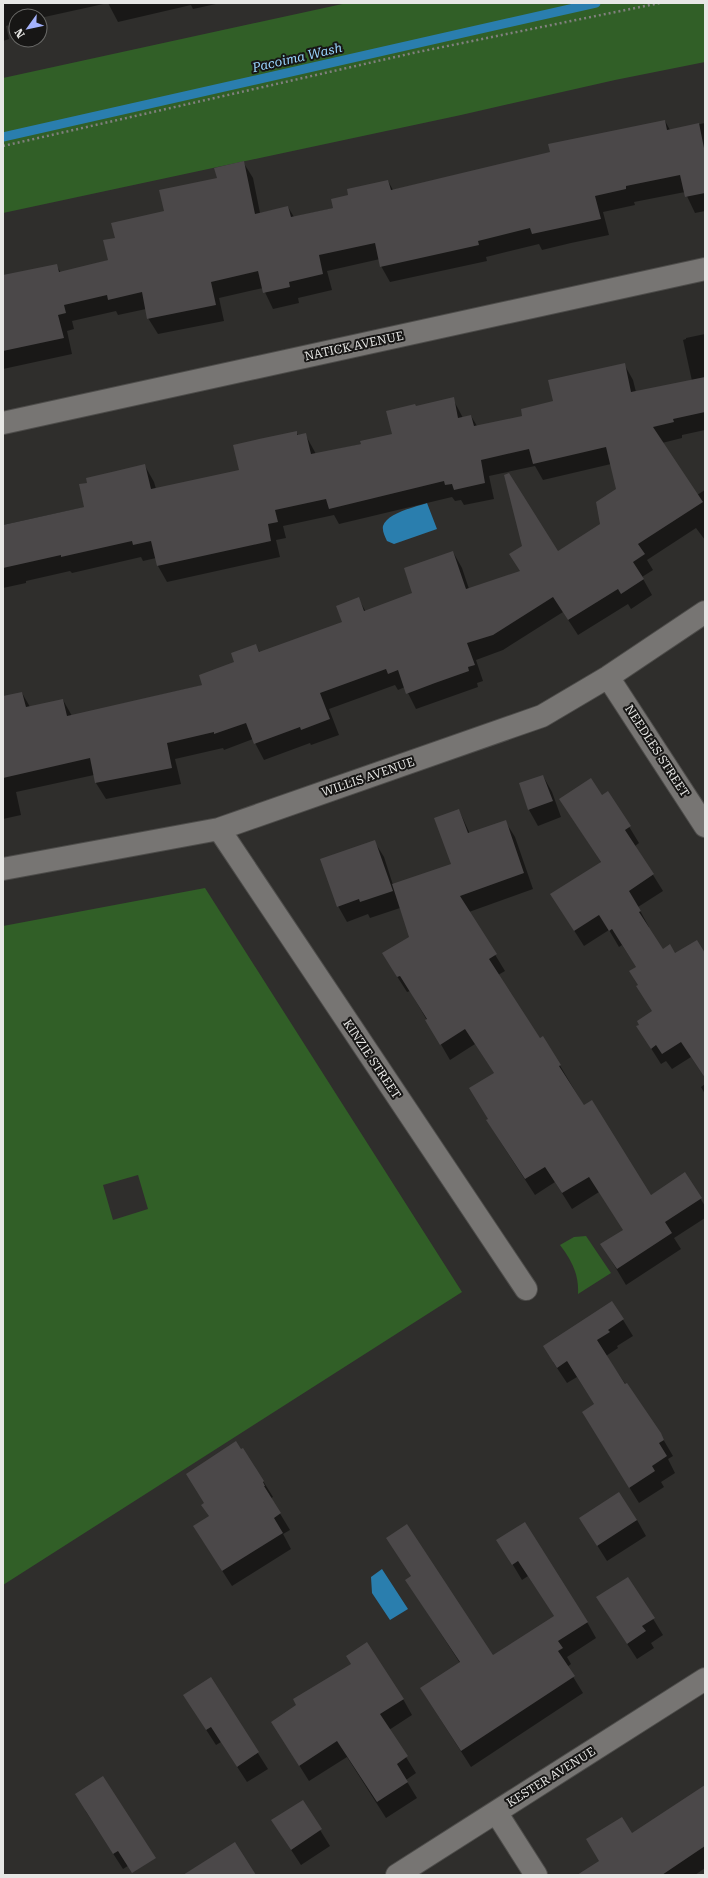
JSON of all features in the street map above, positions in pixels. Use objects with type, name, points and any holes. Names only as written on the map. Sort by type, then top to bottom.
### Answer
[{"type":"street","name":"NATICK AVENUE","points":[[3,423],[705,269]]},
{"type":"street","name":"WILLIS AVENUE","points":[[3,869],[218,829],[542,716],[608,677],[705,612]]},
{"type":"street","name":"NEEDLES STREET","points":[[608,677],[705,826]]},
{"type":"street","name":"KINZIE STREET","points":[[218,829],[526,1289]]},
{"type":"street","name":"KESTER AVENUE","points":[[397,1875],[705,1679]]},
{"type":"street","points":[[496,1812],[536,1875]]},
{"type":"path","points":[[3,146],[413,53],[660,3]]},
{"type":"green space","points":[[347,3],[705,3],[705,62],[615,80],[461,115],[3,213],[3,78]]},
{"type":"green space","points":[[205,888],[462,1292],[3,1585],[3,926]],"holes":[[[138,1175],[148,1209],[113,1220],[103,1185]]]},
{"type":"green space","points":[[586,1236],[611,1273],[578,1294],[574,1268],[560,1245],[574,1237]]},
{"type":"water","points":[[427,503],[437,529],[394,544],[387,541],[383,526],[390,517],[402,511]]},
{"type":"water","points":[[382,1569],[408,1609],[390,1620],[372,1593],[371,1577]]},
{"type":"building","points":[[665,120],[667,130],[699,123],[705,153],[705,193],[685,197],[680,175],[626,186],[626,189],[595,196],[601,219],[532,234],[530,228],[478,241],[479,245],[380,267],[375,243],[319,255],[323,274],[289,282],[290,287],[263,293],[258,271],[211,282],[216,305],[147,319],[142,292],[108,300],[107,295],[64,305],[66,313],[58,315],[64,338],[3,351],[3,275],[57,264],[59,272],[108,260],[103,240],[115,238],[111,223],[164,211],[159,190],[217,178],[214,168],[244,161],[255,214],[288,206],[291,217],[333,208],[331,199],[348,195],[347,189],[388,180],[391,190],[550,152],[548,144]]},
{"type":"building","points":[[625,363],[631,392],[705,377],[705,412],[673,419],[674,422],[653,427],[703,502],[638,544],[645,554],[633,562],[644,579],[621,594],[618,589],[568,620],[553,597],[493,635],[467,643],[475,665],[468,667],[469,671],[406,694],[398,670],[388,674],[386,669],[320,693],[330,719],[301,730],[300,727],[254,744],[246,723],[214,734],[214,732],[167,743],[172,768],[95,783],[90,758],[3,778],[3,696],[22,692],[26,707],[63,699],[67,716],[202,685],[199,675],[234,662],[231,653],[256,644],[259,652],[342,622],[336,606],[359,597],[364,611],[412,593],[404,568],[453,551],[466,589],[520,571],[509,554],[522,546],[504,475],[509,473],[558,551],[600,524],[596,502],[616,489],[606,447],[533,464],[529,449],[481,460],[485,483],[454,490],[452,484],[445,485],[444,481],[329,509],[326,499],[275,510],[278,522],[268,524],[271,541],[157,566],[151,541],[133,545],[132,541],[3,568],[3,525],[84,507],[79,484],[87,483],[86,478],[145,464],[151,489],[239,470],[233,445],[259,439],[297,431],[297,435],[306,433],[311,454],[361,444],[360,441],[392,434],[386,411],[415,404],[416,406],[454,397],[458,418],[471,415],[474,426],[522,416],[521,409],[553,401],[548,380]]},
{"type":"building","points":[[543,775],[553,801],[528,810],[519,783]]},
{"type":"building","points":[[591,778],[602,795],[608,791],[631,826],[625,830],[654,874],[629,891],[641,911],[639,912],[663,949],[670,944],[675,953],[697,940],[705,953],[705,1078],[681,1042],[662,1054],[656,1045],[651,1049],[636,1026],[639,1025],[637,1021],[652,1011],[636,986],[638,985],[629,971],[636,967],[612,929],[609,931],[599,915],[574,931],[550,894],[601,862],[559,799]]},
{"type":"building","points":[[459,809],[468,833],[506,820],[524,873],[460,896],[497,954],[489,959],[540,1038],[543,1036],[561,1065],[559,1066],[584,1105],[592,1100],[651,1195],[685,1172],[702,1198],[665,1222],[672,1233],[617,1269],[600,1244],[623,1230],[589,1177],[562,1193],[545,1167],[525,1179],[486,1120],[488,1119],[469,1088],[494,1073],[465,1029],[440,1045],[425,1020],[427,1019],[400,976],[397,977],[382,953],[409,937],[392,884],[451,864],[434,818]]},
{"type":"building","points":[[375,840],[393,891],[360,902],[359,899],[337,907],[320,859]]},
{"type":"building","points":[[612,1301],[624,1319],[608,1330],[610,1332],[597,1340],[625,1384],[627,1383],[661,1433],[664,1440],[659,1443],[667,1456],[652,1466],[655,1471],[629,1488],[582,1412],[594,1404],[567,1361],[557,1368],[543,1346]]},
{"type":"building","points":[[236,1441],[241,1449],[243,1448],[264,1481],[264,1486],[281,1513],[274,1518],[283,1533],[222,1571],[193,1526],[209,1516],[201,1505],[204,1503],[186,1474]]},
{"type":"building","points":[[619,1492],[637,1520],[597,1546],[579,1518]]},
{"type":"building","points":[[525,1522],[588,1622],[558,1641],[563,1648],[558,1651],[575,1676],[461,1751],[420,1688],[460,1662],[405,1580],[411,1576],[386,1538],[407,1524],[493,1655],[554,1616],[518,1561],[512,1565],[496,1540]]},
{"type":"building","points":[[628,1577],[655,1618],[642,1626],[646,1631],[627,1644],[596,1597]]},
{"type":"building","points":[[367,1642],[404,1699],[380,1714],[408,1756],[397,1764],[408,1782],[377,1802],[337,1741],[299,1766],[271,1722],[296,1705],[293,1699],[351,1664],[346,1656]]},
{"type":"building","points":[[211,1677],[259,1752],[237,1767],[211,1727],[206,1730],[183,1695]]},
{"type":"building","points":[[103,1776],[156,1858],[132,1873],[118,1851],[113,1854],[75,1794]]},
{"type":"building","points":[[705,1785],[705,1846],[662,1875],[577,1875],[599,1861],[586,1839],[622,1817],[632,1833]]},
{"type":"building","points":[[303,1800],[322,1829],[291,1850],[271,1820]]},
{"type":"building","points":[[235,1842],[256,1875],[183,1875]]},
{"type":"waterway","name":"Pacoima Wash","points":[[3,137],[596,3]]}]
